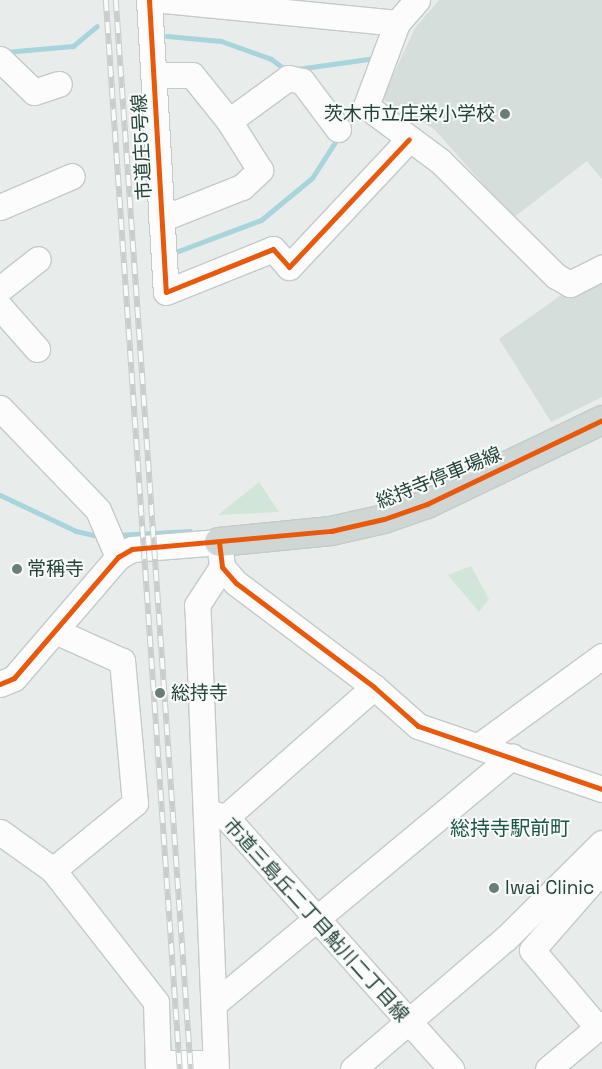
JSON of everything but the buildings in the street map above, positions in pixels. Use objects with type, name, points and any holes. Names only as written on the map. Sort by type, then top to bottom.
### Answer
[{"type":"main road","name":"総持寺停車場線","points":[[220,554],[384,519],[427,504],[602,420]]},
{"type":"street","name":"市道庄5号線","points":[[149,0],[166,292],[273,249],[289,267],[409,139]]},
{"type":"street","points":[[164,0],[397,23]]},
{"type":"street","points":[[417,0],[397,23],[366,106],[440,161],[556,276],[570,284],[601,266]]},
{"type":"street","points":[[0,59],[34,92],[59,84]]},
{"type":"street","points":[[153,75],[192,75],[228,121],[260,170],[242,187],[161,219]]},
{"type":"street","points":[[228,121],[288,78],[302,81],[338,128]]},
{"type":"street","points":[[0,207],[62,188]]},
{"type":"street","points":[[0,289],[38,259]]},
{"type":"street","points":[[0,306],[37,349]]},
{"type":"street","points":[[0,408],[98,510],[118,557]]},
{"type":"street","points":[[0,684],[14,678],[118,557],[132,549],[191,544],[220,554],[236,583],[374,687],[418,726],[480,745],[602,789]]},
{"type":"street","name":"市道三島丘二丁目鮎川二丁目線","points":[[220,554],[197,605],[216,814],[320,920],[451,1069]]},
{"type":"street","points":[[53,870],[135,803],[122,661],[55,631]]},
{"type":"street","points":[[480,745],[602,656]]},
{"type":"street","points":[[216,1069],[216,814],[374,687]]},
{"type":"street","points":[[215,1003],[320,920],[512,756]]},
{"type":"street","points":[[0,832],[53,870],[156,1002],[158,1066],[199,1063],[209,1069]]},
{"type":"street","points":[[353,1069],[506,938],[602,843]]},
{"type":"street","points":[[548,1069],[600,1026],[532,950],[602,870]]},
{"type":"shaded area","name":"茨木市立庄栄小学校","points":[[439,0],[602,0],[602,179],[587,161],[513,218],[434,129],[382,99],[415,28]]},
{"type":"shaded area","points":[[602,282],[602,397],[551,422],[499,339],[571,288]]},
{"type":"green space","points":[[259,482],[279,512],[218,515]]},
{"type":"green space","points":[[471,566],[489,599],[479,612],[448,575]]},
{"type":"waterway","points":[[5,52],[73,46],[97,26]]},
{"type":"waterway","points":[[167,36],[221,41],[271,59],[286,70]]},
{"type":"waterway","points":[[297,69],[375,58]]},
{"type":"waterway","points":[[344,126],[357,100]]},
{"type":"waterway","points":[[173,253],[261,220],[312,178],[339,136]]},
{"type":"waterway","points":[[0,495],[76,531],[101,537]]},
{"type":"waterway","points":[[116,535],[190,531]]},
{"type":"railway","points":[[106,0],[180,1069]]},
{"type":"railway","points":[[116,0],[191,1069]]},
{"type":"cycle path","points":[[149,0],[166,292],[273,249],[289,267],[409,139]]},
{"type":"cycle path","points":[[0,684],[14,678],[118,557],[132,549],[331,531],[384,519],[427,504],[602,420]]},
{"type":"cycle path","points":[[219,542],[222,567],[236,583],[374,687],[418,726],[602,789]]},
{"type":"place","name":"茨木市立庄栄小学校","points":[[505,114]]},
{"type":"place","name":"常稱寺","points":[[17,569]]},
{"type":"place","name":"総持寺","points":[[160,693]]},
{"type":"place","name":"Iwai Clinic","points":[[494,888]]},
{"type":"district","name":"総持寺駅前町","points":[[510,828]]}]
